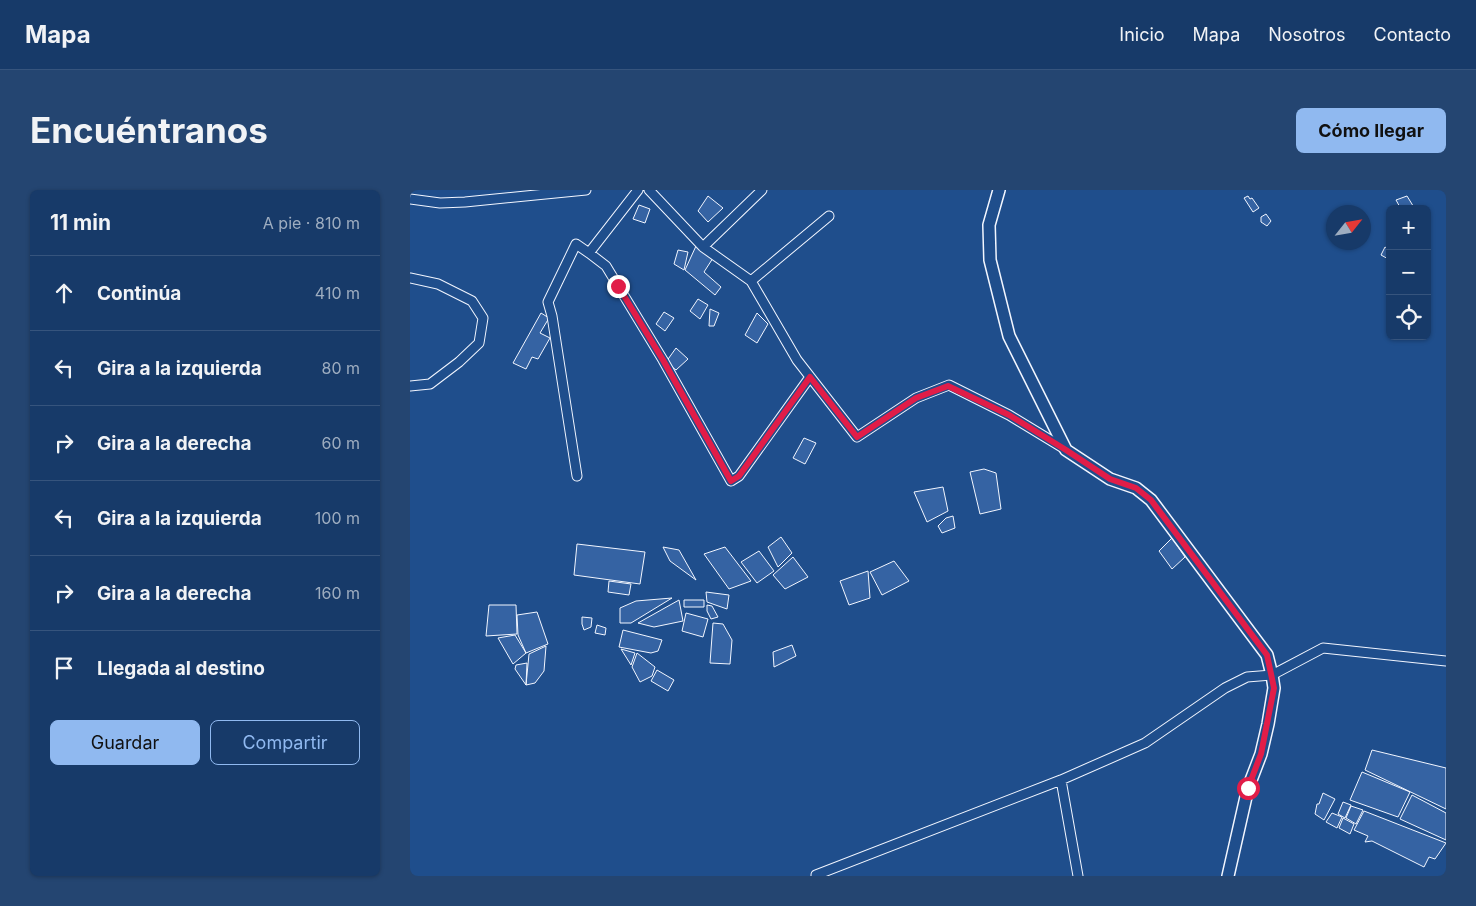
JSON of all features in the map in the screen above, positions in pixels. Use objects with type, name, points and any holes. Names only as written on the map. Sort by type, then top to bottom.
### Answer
[{"type":"street","points":[[410,199],[440,203],[465,202],[586,190]]},
{"type":"street","points":[[589,253],[638,190]]},
{"type":"street","points":[[648,190],[703,247],[752,281],[797,360],[857,437],[916,398],[948,386],[1009,415],[1110,479],[1136,488],[1151,500],[1267,655],[1272,675],[1274,688],[1268,724],[1261,754],[1248,788],[1228,876]]},
{"type":"street","points":[[703,247],[762,190]]},
{"type":"street","points":[[999,190],[989,226],[990,260],[1009,336],[1066,450]]},
{"type":"street","points":[[752,281],[829,216]]},
{"type":"street","points":[[577,476],[552,316],[548,302],[576,244],[606,266],[668,368],[731,481],[739,476],[810,377]]},
{"type":"street","points":[[410,278],[438,284],[472,301],[483,318],[479,343],[460,362],[430,384],[410,386]]},
{"type":"street","points":[[816,876],[816,874],[1061,780],[1145,743],[1225,688],[1247,677],[1272,675],[1323,648],[1446,661]]},
{"type":"street","points":[[1061,780],[1078,876]]},
{"type":"building","points":[[708,196],[723,208],[708,222],[698,211]]},
{"type":"building","points":[[1248,196],[1250,199],[1252,198],[1259,208],[1253,212],[1244,198]]},
{"type":"building","points":[[1407,196],[1413,205],[1399,205],[1396,200]]},
{"type":"building","points":[[639,205],[650,209],[645,223],[633,219]]},
{"type":"building","points":[[1266,214],[1271,221],[1267,226],[1261,222],[1261,217]]},
{"type":"building","points":[[696,246],[713,258],[704,272],[721,287],[715,295],[685,270]]},
{"type":"building","points":[[1385,247],[1386,258],[1381,255]]},
{"type":"building","points":[[678,250],[688,252],[684,270],[674,264]]},
{"type":"building","points":[[698,299],[708,305],[700,319],[690,311]]},
{"type":"building","points":[[710,309],[719,313],[714,326],[709,326]]},
{"type":"building","points":[[664,312],[674,318],[665,331],[656,324]]},
{"type":"building","points":[[541,313],[549,318],[540,333],[550,338],[538,359],[532,357],[526,369],[513,363]]},
{"type":"building","points":[[757,313],[768,324],[757,343],[745,335]]},
{"type":"building","points":[[676,348],[688,359],[676,370],[666,362]]},
{"type":"building","points":[[804,438],[816,443],[805,464],[793,458]]},
{"type":"building","points":[[984,469],[996,473],[1001,509],[980,514],[970,472]]},
{"type":"building","points":[[943,487],[948,511],[927,522],[914,492]]},
{"type":"building","points":[[953,516],[955,528],[942,533],[938,526],[946,518]]},
{"type":"building","points":[[781,537],[792,553],[778,567],[768,547]]},
{"type":"building","points":[[1172,538],[1185,557],[1172,569],[1159,551]]},
{"type":"building","points":[[577,544],[645,552],[640,584],[574,575]]},
{"type":"building","points":[[663,547],[679,550],[696,580],[670,561]]},
{"type":"building","points":[[725,547],[751,581],[729,589],[704,554]]},
{"type":"building","points":[[759,551],[774,571],[757,583],[741,562]]},
{"type":"building","points":[[793,557],[808,577],[785,589],[773,575]]},
{"type":"building","points":[[894,561],[909,581],[882,595],[870,572]]},
{"type":"building","points":[[868,571],[870,598],[849,605],[840,581]]},
{"type":"building","points":[[609,581],[631,584],[629,595],[608,592]]},
{"type":"building","points":[[706,592],[729,595],[727,609],[707,602]]},
{"type":"building","points":[[672,598],[631,623],[620,623],[620,608],[636,601]]},
{"type":"building","points":[[679,600],[683,621],[654,627],[638,623]]},
{"type":"building","points":[[684,600],[704,600],[704,607],[684,607]]},
{"type":"building","points":[[489,605],[516,605],[517,634],[486,636]]},
{"type":"building","points":[[707,605],[712,606],[718,617],[711,619],[707,611]]},
{"type":"building","points":[[537,612],[548,644],[526,653],[518,635],[517,615]]},
{"type":"building","points":[[686,613],[708,619],[703,637],[682,631]]},
{"type":"building","points":[[582,617],[592,618],[591,627],[584,630]]},
{"type":"building","points":[[713,623],[723,624],[732,640],[730,664],[710,663]]},
{"type":"building","points":[[597,625],[606,628],[605,635],[595,633]]},
{"type":"building","points":[[623,630],[662,640],[658,651],[651,653],[619,647]]},
{"type":"building","points":[[515,635],[526,653],[513,664],[498,638]]},
{"type":"building","points":[[792,645],[796,656],[774,667],[773,652]]},
{"type":"building","points":[[546,646],[544,671],[535,683],[526,685],[529,654]]},
{"type":"building","points":[[621,649],[635,653],[631,665]]},
{"type":"building","points":[[637,653],[655,667],[652,676],[640,682],[632,667]]},
{"type":"building","points":[[527,663],[526,685],[515,669],[516,665]]},
{"type":"building","points":[[657,670],[674,680],[668,691],[651,681]]},
{"type":"building","points":[[1372,750],[1446,768],[1446,809],[1365,770]]},
{"type":"building","points":[[1362,772],[1410,792],[1398,817],[1350,800]]},
{"type":"building","points":[[1323,793],[1335,799],[1324,820],[1315,814],[1317,804],[1319,804]]},
{"type":"building","points":[[1412,795],[1446,813],[1446,840],[1400,819]]},
{"type":"building","points":[[1343,802],[1351,805],[1345,818],[1338,814]]},
{"type":"building","points":[[1351,806],[1363,810],[1356,824],[1346,818]]},
{"type":"building","points":[[1364,811],[1446,843],[1435,859],[1429,857],[1424,867],[1372,841],[1365,842],[1368,836],[1354,830]]},
{"type":"building","points":[[1332,813],[1342,817],[1337,828],[1326,822]]},
{"type":"building","points":[[1343,818],[1354,824],[1350,834],[1339,828]]},
{"type":"route","points":[[618,286],[663,360],[731,481],[739,476],[810,377],[857,437],[916,398],[948,386],[1009,415],[1110,479],[1136,488],[1151,500],[1267,655],[1274,688],[1261,754],[1248,788]]}]
